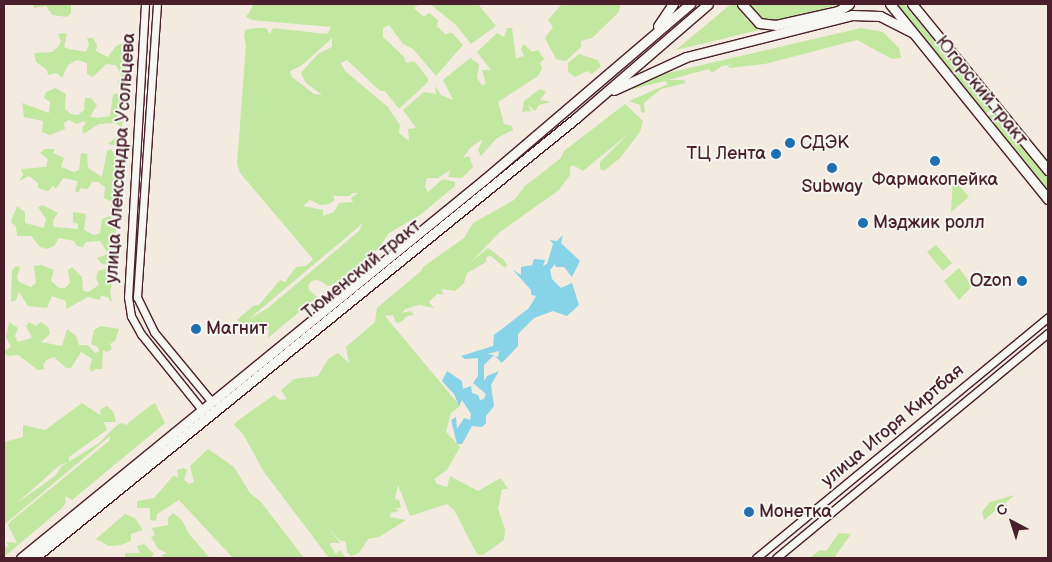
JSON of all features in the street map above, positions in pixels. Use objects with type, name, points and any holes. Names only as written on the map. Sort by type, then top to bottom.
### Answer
[{"type":"main road","points":[[639,47],[673,4]]},
{"type":"main road","name":"Тюменский тракт","points":[[21,558],[485,179],[690,4]]},
{"type":"main road","name":"Тюменский тракт","points":[[34,558],[576,118],[708,4]]},
{"type":"main road","points":[[742,4],[759,23],[776,25],[838,11],[849,4]]},
{"type":"main road","name":"Югорский тракт","points":[[890,4],[1048,199]]},
{"type":"main road","name":"Югорский тракт","points":[[912,4],[1048,170]]},
{"type":"main road","points":[[921,4],[938,35]]},
{"type":"main road","points":[[576,118],[609,93],[672,62],[852,15],[872,15],[891,20],[913,33]]},
{"type":"street","name":"улица Александра Усольцева","points":[[145,4],[128,297],[131,316],[141,334],[202,410]]},
{"type":"street","name":"улица Александра Усольцева","points":[[157,4],[137,297],[154,332],[212,402]]},
{"type":"street","name":"улица Игоря Киртбая","points":[[756,558],[1048,317]]},
{"type":"street","name":"улица Игоря Киртбая","points":[[776,558],[1048,333]]},
{"type":"green space","points":[[33,4],[68,4],[71,5],[71,13],[67,17],[52,15],[46,6],[34,8]]},
{"type":"green space","points":[[254,4],[420,4],[414,8],[424,17],[429,13],[438,20],[437,26],[445,34],[452,33],[463,45],[436,76],[413,49],[403,44],[389,25],[383,28],[383,37],[404,57],[406,63],[414,61],[428,78],[428,82],[399,109],[385,91],[380,91],[347,60],[341,63],[345,71],[388,107],[400,125],[399,133],[409,141],[408,129],[416,128],[403,110],[424,92],[436,94],[435,86],[441,95],[453,100],[443,80],[470,58],[479,64],[477,78],[482,85],[486,84],[482,70],[491,70],[477,52],[497,33],[504,37],[507,28],[512,28],[516,58],[524,56],[521,49],[524,44],[532,52],[538,50],[544,59],[540,63],[542,69],[538,76],[498,102],[504,124],[512,126],[513,130],[497,138],[481,156],[478,150],[483,139],[470,148],[463,158],[469,156],[473,167],[462,178],[448,177],[450,170],[438,178],[427,178],[425,187],[428,192],[443,179],[455,182],[455,186],[420,215],[389,233],[379,248],[339,281],[329,286],[318,280],[311,281],[308,286],[310,291],[317,297],[268,338],[269,329],[248,331],[237,320],[253,306],[259,305],[280,280],[285,282],[296,267],[306,266],[313,259],[240,173],[237,164],[246,45],[245,30],[266,28],[270,34],[273,28],[327,34],[331,27],[252,20],[246,17]],"holes":[[[332,38],[332,47],[318,54],[301,73],[305,82],[322,95],[314,94],[292,77],[290,71],[301,66]],[[353,193],[358,193],[351,198],[353,202],[339,203],[334,212],[323,216],[323,210],[303,206],[310,200],[320,205],[329,204],[335,200],[333,196],[349,196]],[[363,223],[359,231],[268,308],[249,319]]]},
{"type":"green space","points":[[430,4],[478,4],[496,26],[471,44],[456,25]]},
{"type":"green space","points":[[562,4],[621,4],[618,13],[592,38],[581,41],[581,47],[566,61],[556,59],[545,38],[553,27],[548,20]]},
{"type":"green space","points":[[731,4],[738,4],[747,20],[763,29],[676,50]]},
{"type":"green space","points":[[749,4],[842,4],[776,22],[757,16]]},
{"type":"green space","points":[[896,4],[904,4],[991,109],[986,114]]},
{"type":"green space","points":[[861,28],[883,32],[899,48],[901,58],[892,59],[857,40],[765,64],[730,68],[727,66],[734,64],[722,66],[712,73],[709,69],[668,80],[684,80],[686,83],[661,89],[644,103],[645,113],[641,112],[640,105],[629,101],[668,84],[665,81],[633,89],[642,79]]},
{"type":"green space","points":[[58,34],[67,34],[64,47],[86,52],[89,44],[87,38],[93,38],[97,45],[96,51],[108,57],[116,46],[128,41],[128,67],[123,71],[127,76],[126,87],[120,87],[118,81],[122,77],[116,65],[106,64],[93,77],[87,74],[87,63],[77,60],[68,65],[62,78],[57,73],[48,75],[47,70],[36,62],[34,53],[52,52],[61,41]]},
{"type":"green space","points":[[579,54],[598,60],[601,66],[592,74],[587,71],[575,77],[568,72],[568,63]]},
{"type":"green space","points":[[55,88],[66,94],[65,109],[71,114],[78,115],[84,110],[85,98],[91,98],[97,105],[90,117],[97,118],[110,116],[113,95],[117,93],[124,103],[121,140],[117,146],[108,144],[118,136],[120,126],[116,123],[99,124],[83,134],[82,128],[86,123],[83,121],[77,124],[69,120],[64,123],[65,129],[50,135],[42,132],[43,121],[24,117],[22,103],[49,113],[50,102],[44,98],[46,92]]},
{"type":"green space","points":[[540,89],[546,92],[540,100],[551,102],[539,105],[535,111],[528,105],[531,111],[522,112],[524,101]]},
{"type":"green space","points":[[625,104],[643,121],[640,132],[620,158],[604,171],[600,169],[600,162],[628,134],[583,171],[573,165],[570,167],[570,175],[559,190],[500,232],[471,262],[488,248],[504,260],[507,265],[505,268],[491,256],[486,257],[486,262],[467,273],[464,283],[455,291],[442,289],[443,295],[437,294],[429,302],[434,308],[419,305],[405,309],[402,313],[411,311],[414,315],[407,316],[401,322],[396,323],[393,315],[385,316],[460,406],[451,413],[446,432],[460,447],[447,470],[434,479],[437,484],[447,487],[450,476],[478,491],[501,478],[508,489],[502,489],[498,509],[505,529],[504,540],[483,555],[477,554],[454,510],[447,504],[410,516],[398,485],[395,499],[399,500],[401,508],[395,508],[399,511],[391,513],[390,517],[406,520],[379,537],[368,539],[359,553],[351,556],[347,552],[346,542],[339,540],[327,526],[340,543],[330,543],[331,547],[336,554],[340,550],[346,558],[329,558],[264,472],[243,434],[234,425],[274,395],[280,400],[287,399],[281,390],[294,379],[318,376],[328,359],[338,353],[349,363],[346,347],[375,322],[377,308],[421,271],[423,267],[464,238],[473,223],[514,200],[525,186],[561,158],[564,151]]},
{"type":"green space","points":[[994,112],[1048,179],[1048,190],[988,117]]},
{"type":"green space","points":[[45,149],[55,149],[53,153],[64,158],[61,167],[74,172],[79,170],[81,153],[87,154],[88,168],[102,177],[107,151],[111,149],[122,167],[117,206],[110,208],[112,202],[104,198],[105,187],[98,182],[92,182],[88,189],[81,188],[78,193],[75,191],[78,181],[63,178],[56,189],[53,186],[48,191],[38,188],[38,183],[29,176],[19,181],[23,175],[21,169],[46,167],[48,159],[40,153]]},
{"type":"green space","points":[[953,178],[969,197],[951,212]]},
{"type":"green space","points":[[43,205],[58,213],[53,220],[54,227],[78,229],[78,224],[73,222],[73,212],[86,214],[84,230],[94,235],[100,233],[102,219],[110,216],[117,221],[113,265],[102,264],[97,258],[108,254],[100,241],[86,242],[83,247],[77,246],[74,241],[59,238],[54,246],[47,249],[40,247],[31,236],[17,236],[16,227],[11,222],[17,206],[25,212],[25,223],[44,228],[46,219],[38,207]]},
{"type":"green space","points":[[936,245],[952,263],[943,271],[927,252]]},
{"type":"green space","points":[[41,265],[54,270],[51,281],[59,288],[65,288],[70,283],[68,270],[72,267],[82,277],[83,291],[88,292],[99,285],[96,278],[98,271],[106,269],[114,276],[110,291],[112,303],[108,297],[101,296],[100,300],[88,297],[66,309],[66,301],[52,296],[47,308],[28,306],[19,292],[16,300],[11,302],[12,270],[16,266],[20,267],[17,277],[19,282],[31,287],[36,283],[34,266]]},
{"type":"green space","points":[[959,268],[972,286],[959,300],[944,281]]},
{"type":"green space","points":[[9,322],[18,328],[15,336],[18,342],[32,338],[26,326],[29,322],[36,326],[41,322],[49,328],[50,334],[41,342],[62,346],[67,329],[76,336],[79,345],[88,345],[95,353],[99,351],[98,347],[91,344],[94,330],[101,326],[119,329],[115,341],[110,344],[112,349],[107,352],[103,350],[102,369],[95,369],[93,372],[89,370],[92,359],[81,352],[71,368],[66,368],[54,357],[46,360],[43,366],[45,369],[38,370],[18,355],[7,356],[4,351],[11,347],[6,337]]},
{"type":"green space","points":[[82,403],[100,415],[101,409],[107,406],[113,411],[116,422],[104,422],[107,430],[69,457],[69,462],[99,443],[117,425],[122,423],[126,425],[155,403],[165,423],[72,500],[65,496],[66,502],[61,509],[4,557],[4,546],[9,547],[6,542],[17,543],[8,525],[11,521],[109,441],[110,436],[4,525],[4,442],[23,437],[23,425],[45,430]],"holes":[[[68,462],[62,466],[55,476],[17,503],[60,465]]]},
{"type":"green space","points":[[208,449],[234,467],[250,493],[261,502],[304,558],[233,558],[179,500],[157,514],[156,521],[150,520],[150,508],[137,508],[137,501],[154,498],[173,476],[178,477],[177,470],[183,468],[187,470],[184,480],[189,484],[194,482],[190,466]]},
{"type":"green space","points":[[1015,495],[984,520],[982,512],[990,502]]},
{"type":"green space","points":[[173,513],[182,520],[189,534],[210,558],[164,558],[162,555],[167,553],[158,549],[151,537],[155,535],[152,528],[168,525],[168,518]]},
{"type":"green space","points":[[125,514],[135,518],[143,530],[131,534],[131,541],[121,545],[109,546],[96,539]]},
{"type":"green space","points":[[839,533],[851,534],[834,558],[810,558],[820,550],[826,551]]},
{"type":"green space","points":[[144,544],[154,554],[150,558],[125,558],[125,553],[140,553],[137,546]]},
{"type":"water","points":[[563,235],[561,243],[580,261],[572,277],[564,267],[556,267],[555,264],[550,270],[552,279],[561,288],[572,283],[579,305],[567,316],[553,311],[534,318],[518,334],[518,346],[502,363],[495,356],[498,357],[499,351],[487,354],[494,355],[484,365],[484,381],[487,376],[499,371],[491,385],[494,406],[486,416],[486,423],[482,427],[472,426],[462,444],[457,444],[451,420],[456,417],[457,429],[464,418],[470,420],[471,414],[462,400],[459,406],[454,394],[442,381],[447,371],[462,381],[463,389],[471,386],[472,393],[478,395],[480,400],[484,399],[486,394],[473,383],[478,376],[478,358],[465,359],[461,356],[493,346],[494,335],[529,308],[536,296],[531,295],[531,290],[513,270],[521,275],[521,267],[532,265],[534,259],[545,260],[543,266],[547,264],[553,244],[550,240],[557,241]]},
{"type":"place","name":"СДЭК","points":[[790,143]]},
{"type":"place","name":"ТЦ Лента","points":[[776,154]]},
{"type":"place","name":"Фармакопейка","points":[[935,161]]},
{"type":"place","name":"Subway","points":[[832,168]]},
{"type":"place","name":"Мэджик ролл","points":[[863,223]]},
{"type":"place","name":"Ozon","points":[[1022,281]]},
{"type":"place","name":"Магнит","points":[[196,329]]},
{"type":"place","name":"Монетка","points":[[749,512]]}]
